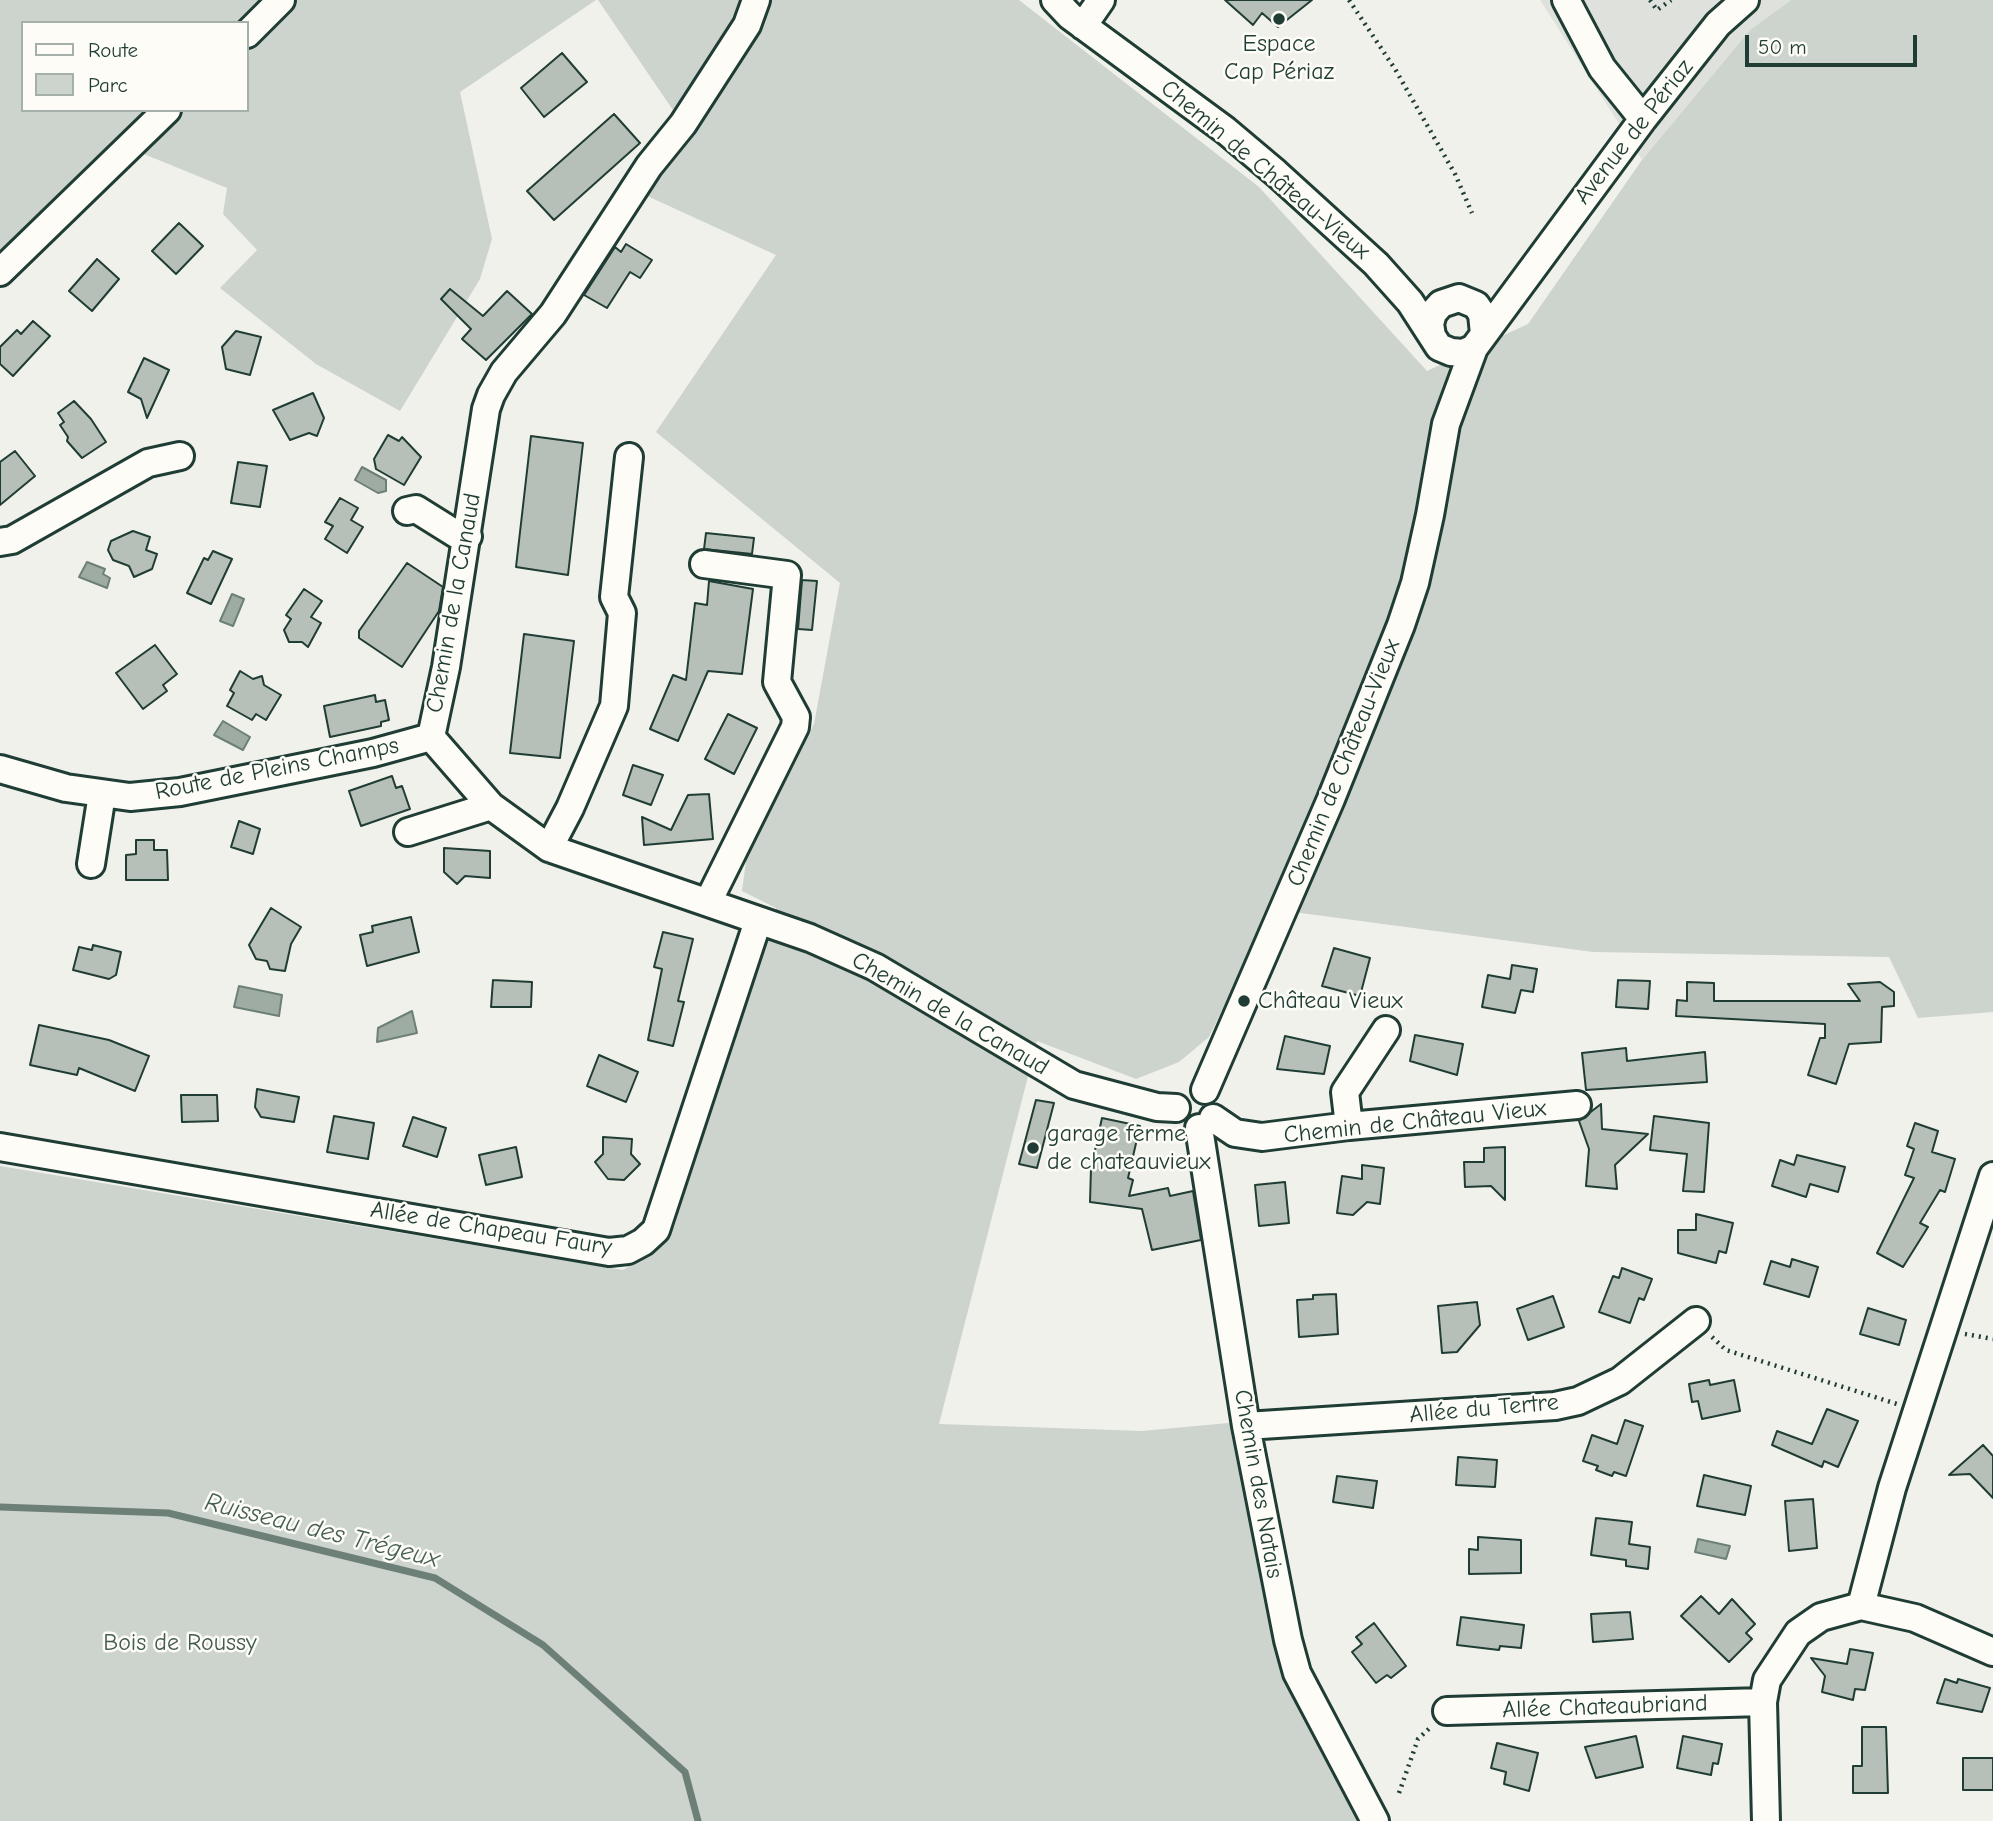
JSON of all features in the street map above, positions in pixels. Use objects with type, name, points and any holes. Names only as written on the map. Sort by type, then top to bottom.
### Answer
[{"type":"street","points":[[248,33],[281,0]]},
{"type":"street","name":"Chemin de la Canaud","points":[[756,0],[747,25],[683,124],[649,166],[553,314],[512,360],[491,395],[486,409],[468,536],[431,737],[491,806],[549,848],[810,938],[875,967],[1074,1085],[1157,1107],[1176,1108]]},
{"type":"street","name":"Chemin de Château-Vieux","points":[[1055,0],[1083,26],[1225,130],[1376,264],[1409,302],[1435,341],[1446,424]]},
{"type":"street","points":[[1083,26],[1101,0]]},
{"type":"street","points":[[1566,0],[1602,68],[1643,118]]},
{"type":"street","name":"Avenue de Périaz","points":[[1479,341],[1643,118],[1718,24],[1745,0]]},
{"type":"street","points":[[0,272],[165,112]]},
{"type":"street","name":"Chemin de Château-Vieux","points":[[1376,264],[1426,291],[1459,299]]},
{"type":"street","name":"Avenue de Périaz","points":[[1459,299],[1497,289],[1529,270]]},
{"type":"street","points":[[1459,299],[1482,314],[1479,341],[1463,353],[1451,352],[1435,341],[1430,324],[1433,313],[1459,299]]},
{"type":"street","name":"Chemin de Château-Vieux","points":[[1205,1090],[1331,799],[1401,625],[1415,583],[1446,424],[1479,341]]},
{"type":"street","points":[[0,542],[12,540],[148,463],[180,456]]},
{"type":"street","points":[[549,848],[570,808],[614,706],[622,612],[614,597],[629,457]]},
{"type":"street","points":[[407,511],[416,509],[456,534],[468,536]]},
{"type":"street","points":[[704,565],[787,575],[777,682],[793,710],[795,727],[708,902]]},
{"type":"street","name":"Route de Pleins Champs","points":[[0,769],[102,794],[131,797],[180,792],[373,753],[431,737]]},
{"type":"street","points":[[91,864],[102,794]]},
{"type":"street","points":[[408,832],[491,806]]},
{"type":"street","name":"Allée de Chapeau Faury","points":[[0,1147],[609,1252],[628,1250],[643,1242],[656,1230],[758,921]]},
{"type":"street","points":[[1349,1126],[1345,1092],[1386,1030]]},
{"type":"street","points":[[1205,1090],[1215,1103],[1206,1123],[1188,1126],[1179,1119],[1176,1108],[1186,1091],[1205,1090]]},
{"type":"street","name":"Chemin de Château Vieux","points":[[1207,1168],[1216,1154],[1231,1143],[1253,1137],[1577,1105]]},
{"type":"street","name":"Chemin de Château Vieux","points":[[1206,1123],[1253,1137]]},
{"type":"street","name":"Chemin des Natais","points":[[1206,1123],[1207,1168],[1246,1426],[1280,1606],[1297,1673],[1375,1821]]},
{"type":"street","points":[[1861,1606],[1892,1488],[1993,1175]]},
{"type":"street","name":"Allée du Tertre","points":[[1246,1426],[1555,1406],[1578,1401],[1619,1381],[1696,1321]]},
{"type":"street","points":[[1766,1821],[1763,1702],[1767,1680],[1779,1657],[1798,1633],[1821,1617],[1861,1606],[1915,1618],[1993,1652]]},
{"type":"street","name":"Allée Chateaubriand","points":[[1447,1711],[1763,1702]]},
{"type":"path","points":[[1349,0],[1395,69],[1455,174],[1472,213]]},
{"type":"path","points":[[1650,0],[1657,10],[1671,0]]},
{"type":"path","points":[[1696,1321],[1726,1350],[1917,1410]]},
{"type":"path","points":[[1399,1793],[1418,1739],[1447,1711]]},
{"type":"shaded area","points":[[1540,0],[1791,0],[1750,30],[1642,160]]},
{"type":"shaded area","points":[[362,467],[386,480],[386,491],[378,493],[355,480]]},
{"type":"shaded area","points":[[87,562],[105,569],[103,574],[110,578],[107,588],[79,577]]},
{"type":"shaded area","points":[[232,594],[244,599],[233,626],[220,621]]},
{"type":"shaded area","points":[[223,721],[250,737],[243,750],[214,735]]},
{"type":"shaded area","points":[[239,986],[282,995],[279,1016],[234,1007]]},
{"type":"shaded area","points":[[412,1011],[417,1033],[377,1042],[378,1028]]},
{"type":"shaded area","points":[[1698,1539],[1730,1546],[1726,1559],[1695,1552]]},
{"type":"green space","points":[[0,0],[596,0],[460,92],[492,239],[480,279],[400,411],[316,364],[220,288],[257,250],[223,214],[227,188],[117,143],[0,255]]},
{"type":"green space","name":"Bois de Roussy","points":[[598,0],[1019,0],[1259,187],[1427,371],[1528,324],[1642,160],[1750,30],[1791,0],[1993,0],[1993,1012],[1918,1018],[1889,957],[1593,952],[1271,909],[1209,1037],[1179,1062],[1136,1079],[1037,1041],[939,1424],[1142,1431],[1239,1422],[1261,1559],[1364,1821],[0,1821],[0,1166],[623,1270],[657,1250],[674,1227],[776,908],[742,891],[747,854],[814,724],[840,583],[656,432],[776,255],[645,195],[692,138]]},
{"type":"building","name":"Espace Cap Périaz","points":[[1225,0],[1312,0],[1278,27],[1262,13],[1253,25]]},
{"type":"building","points":[[562,53],[587,82],[544,117],[521,88]]},
{"type":"building","points":[[614,114],[640,143],[554,220],[527,191]]},
{"type":"building","points":[[179,223],[203,246],[176,274],[152,251]]},
{"type":"building","points":[[626,244],[652,260],[640,278],[630,272],[607,308],[584,295],[615,247],[621,252]]},
{"type":"building","points":[[97,259],[119,279],[92,311],[69,291]]},
{"type":"building","points":[[450,289],[483,316],[507,291],[532,314],[486,360],[462,339],[471,329],[441,299]]},
{"type":"building","points":[[33,321],[50,336],[13,376],[0,364],[0,347],[17,330],[21,334]]},
{"type":"building","points":[[236,331],[261,337],[250,375],[226,369],[222,347]]},
{"type":"building","points":[[144,358],[169,370],[147,418],[141,399],[128,392]]},
{"type":"building","points":[[313,393],[324,418],[317,436],[309,433],[290,440],[273,410]]},
{"type":"building","points":[[74,401],[91,419],[106,442],[82,458],[67,441],[68,437],[60,425],[64,422],[58,413]]},
{"type":"building","points":[[388,435],[399,441],[402,437],[421,457],[404,485],[376,469],[374,459]]},
{"type":"building","points":[[531,436],[583,443],[568,575],[516,567]]},
{"type":"building","points":[[15,451],[35,476],[0,505],[0,462]]},
{"type":"building","points":[[238,462],[267,466],[260,507],[231,503]]},
{"type":"building","points":[[340,498],[358,508],[351,520],[363,527],[347,553],[325,539],[333,526],[325,522]]},
{"type":"building","points":[[133,531],[150,537],[146,550],[157,554],[152,569],[134,577],[129,566],[113,560],[108,550],[111,541]]},
{"type":"building","points":[[706,533],[754,538],[752,554],[704,549]]},
{"type":"building","points":[[213,551],[232,559],[211,604],[187,593],[204,558],[208,560]]},
{"type":"building","points":[[407,563],[443,587],[439,611],[402,667],[359,638],[359,631]]},
{"type":"building","points":[[802,580],[817,581],[812,630],[798,629]]},
{"type":"building","points":[[709,581],[753,589],[742,674],[708,671],[678,741],[650,729],[673,675],[686,680],[695,603],[707,605]]},
{"type":"building","points":[[304,589],[322,601],[311,617],[321,623],[308,647],[302,642],[289,642],[284,630],[291,619],[286,615]]},
{"type":"building","points":[[524,634],[574,641],[560,758],[510,753]]},
{"type":"building","points":[[155,645],[177,674],[163,685],[167,691],[143,709],[116,673]]},
{"type":"building","points":[[240,671],[253,679],[262,676],[264,685],[281,695],[266,720],[256,714],[252,720],[227,706],[234,693],[230,690]]},
{"type":"building","points":[[375,695],[376,702],[385,700],[389,720],[381,722],[381,726],[330,737],[324,706]]},
{"type":"building","points":[[728,714],[757,728],[734,774],[705,759]]},
{"type":"building","points":[[633,765],[663,775],[651,805],[623,795]]},
{"type":"building","points":[[392,776],[396,788],[402,786],[410,809],[361,826],[349,791]]},
{"type":"building","points":[[709,794],[713,839],[644,845],[642,817],[671,830],[688,795]]},
{"type":"building","points":[[239,821],[260,829],[253,854],[231,847]]},
{"type":"building","points":[[136,840],[154,840],[154,850],[167,850],[168,880],[126,880],[126,855],[136,854]]},
{"type":"building","points":[[444,848],[490,851],[490,878],[465,876],[457,884],[444,872]]},
{"type":"building","points":[[271,908],[301,927],[291,944],[285,971],[270,969],[267,961],[256,959],[249,945]]},
{"type":"building","points":[[411,917],[419,952],[367,966],[360,935],[373,932],[372,926]]},
{"type":"building","points":[[663,932],[693,939],[678,1001],[684,1002],[673,1046],[648,1040],[662,969],[654,967]]},
{"type":"building","points":[[93,945],[121,952],[116,975],[109,979],[73,970],[79,947],[92,950]]},
{"type":"building","points":[[1334,948],[1370,958],[1360,996],[1322,986]]},
{"type":"building","points":[[1512,965],[1537,969],[1533,992],[1521,990],[1515,1013],[1482,1007],[1488,975],[1510,979]]},
{"type":"building","points":[[493,980],[532,982],[531,1007],[491,1007]]},
{"type":"building","points":[[1618,980],[1650,981],[1648,1009],[1616,1007]]},
{"type":"building","points":[[1687,982],[1714,983],[1714,1001],[1860,1001],[1848,984],[1880,982],[1894,992],[1894,1006],[1882,1007],[1881,1042],[1849,1044],[1836,1084],[1808,1075],[1820,1038],[1825,1038],[1825,1024],[1676,1016],[1677,1000],[1687,1001]]},
{"type":"building","points":[[39,1025],[109,1040],[149,1056],[135,1091],[79,1068],[77,1075],[30,1065]]},
{"type":"building","points":[[1415,1035],[1463,1044],[1457,1075],[1410,1061]]},
{"type":"building","points":[[1285,1036],[1330,1046],[1324,1074],[1277,1069]]},
{"type":"building","points":[[1626,1048],[1627,1061],[1705,1052],[1707,1082],[1586,1090],[1582,1053]]},
{"type":"building","points":[[599,1055],[638,1072],[626,1102],[587,1086]]},
{"type":"building","points":[[257,1089],[299,1097],[294,1122],[261,1117],[255,1107]]},
{"type":"building","points":[[181,1095],[217,1095],[218,1121],[182,1122]]},
{"type":"building","name":"garage ferme de chateauvieux","points":[[1036,1100],[1054,1103],[1037,1168],[1019,1164]]},
{"type":"building","points":[[1601,1104],[1602,1129],[1648,1134],[1615,1165],[1617,1189],[1586,1186],[1589,1149],[1579,1121]]},
{"type":"building","points":[[334,1116],[374,1123],[368,1159],[327,1152]]},
{"type":"building","points":[[1654,1116],[1709,1123],[1704,1192],[1683,1191],[1687,1154],[1650,1150]]},
{"type":"building","points":[[413,1117],[446,1128],[437,1157],[403,1146]]},
{"type":"building","points":[[1102,1118],[1140,1126],[1128,1178],[1133,1180],[1129,1196],[1168,1188],[1170,1196],[1193,1191],[1201,1240],[1152,1250],[1142,1209],[1090,1202],[1091,1168]]},
{"type":"building","points":[[1915,1123],[1938,1131],[1932,1152],[1955,1159],[1945,1192],[1940,1190],[1920,1223],[1928,1227],[1903,1267],[1877,1253],[1914,1178],[1905,1175],[1914,1149],[1907,1146]]},
{"type":"building","points":[[603,1137],[632,1139],[631,1154],[640,1164],[624,1180],[608,1179],[595,1162],[603,1154]]},
{"type":"building","points":[[516,1147],[522,1177],[486,1185],[479,1155]]},
{"type":"building","points":[[1505,1147],[1505,1200],[1491,1186],[1465,1187],[1464,1162],[1484,1162],[1484,1148]]},
{"type":"building","points":[[1797,1155],[1845,1167],[1838,1192],[1810,1184],[1806,1197],[1772,1186],[1780,1160],[1794,1165]]},
{"type":"building","points":[[1362,1165],[1384,1168],[1380,1204],[1367,1202],[1353,1215],[1337,1213],[1342,1176],[1362,1179]]},
{"type":"building","points":[[1285,1182],[1289,1223],[1259,1226],[1255,1185]]},
{"type":"building","points":[[1696,1214],[1733,1223],[1726,1253],[1719,1251],[1716,1263],[1678,1253],[1678,1230],[1696,1230]]},
{"type":"building","points":[[1792,1259],[1818,1267],[1809,1297],[1764,1284],[1771,1261],[1790,1267]]},
{"type":"building","points":[[1622,1268],[1652,1279],[1644,1300],[1639,1298],[1630,1323],[1599,1312],[1613,1276],[1619,1278]]},
{"type":"building","points":[[1336,1294],[1338,1334],[1299,1337],[1297,1300],[1313,1299],[1313,1295]]},
{"type":"building","points":[[1553,1296],[1564,1327],[1528,1340],[1517,1309]]},
{"type":"building","points":[[1477,1302],[1480,1325],[1457,1352],[1442,1353],[1438,1306]]},
{"type":"building","points":[[1868,1308],[1906,1320],[1899,1345],[1860,1334]]},
{"type":"building","points":[[1709,1380],[1710,1385],[1734,1380],[1740,1411],[1702,1419],[1698,1401],[1692,1402],[1689,1384]]},
{"type":"building","points":[[1827,1409],[1858,1421],[1838,1467],[1824,1461],[1822,1467],[1772,1445],[1777,1431],[1812,1444]]},
{"type":"building","points":[[1625,1420],[1643,1426],[1626,1476],[1614,1472],[1612,1476],[1596,1470],[1598,1466],[1583,1461],[1592,1435],[1617,1444]]},
{"type":"building","points":[[1983,1445],[1993,1456],[1993,1498],[1970,1474],[1949,1475]]},
{"type":"building","points":[[1458,1457],[1497,1460],[1495,1487],[1456,1485]]},
{"type":"building","points":[[1704,1475],[1751,1486],[1745,1515],[1697,1506]]},
{"type":"building","points":[[1337,1476],[1377,1481],[1373,1508],[1333,1502]]},
{"type":"building","points":[[1813,1499],[1817,1548],[1789,1551],[1785,1501]]},
{"type":"building","points":[[1596,1518],[1632,1522],[1629,1544],[1650,1547],[1648,1569],[1626,1566],[1626,1560],[1591,1555]]},
{"type":"building","points":[[1478,1537],[1521,1540],[1521,1573],[1469,1574],[1469,1549],[1478,1550]]},
{"type":"building","points":[[1701,1596],[1719,1614],[1732,1599],[1755,1624],[1746,1633],[1752,1639],[1729,1662],[1681,1616]]},
{"type":"building","points":[[1630,1612],[1633,1639],[1593,1642],[1591,1614]]},
{"type":"building","points":[[1461,1617],[1524,1625],[1521,1648],[1500,1646],[1499,1650],[1457,1645]]},
{"type":"building","points":[[1374,1623],[1406,1666],[1391,1678],[1387,1675],[1376,1683],[1352,1652],[1362,1644],[1356,1637]]},
{"type":"building","points":[[1850,1649],[1873,1653],[1865,1690],[1855,1689],[1853,1700],[1822,1692],[1825,1676],[1811,1658],[1847,1664]]},
{"type":"building","points":[[1945,1679],[1957,1683],[1958,1679],[1990,1688],[1982,1712],[1937,1703]]},
{"type":"building","points":[[1862,1727],[1886,1727],[1888,1793],[1853,1793],[1853,1766],[1862,1766]]},
{"type":"building","points":[[1636,1736],[1643,1767],[1596,1778],[1585,1747]]},
{"type":"building","points":[[1683,1736],[1722,1744],[1718,1764],[1713,1763],[1711,1775],[1677,1768]]},
{"type":"building","points":[[1497,1743],[1538,1753],[1529,1791],[1504,1784],[1506,1772],[1491,1768]]},
{"type":"building","points":[[1963,1758],[1993,1758],[1993,1790],[1963,1790]]},
{"type":"waterway","name":"Ruisseau des Trégeux","points":[[0,1507],[168,1513],[435,1578],[543,1645],[685,1772],[698,1821]]},
{"type":"place","name":"Espace Cap Périaz","points":[[1279,19]]},
{"type":"place","name":"Château Vieux","points":[[1244,1001]]},
{"type":"place","name":"garage ferme de chateauvieux","points":[[1033,1148]]}]
